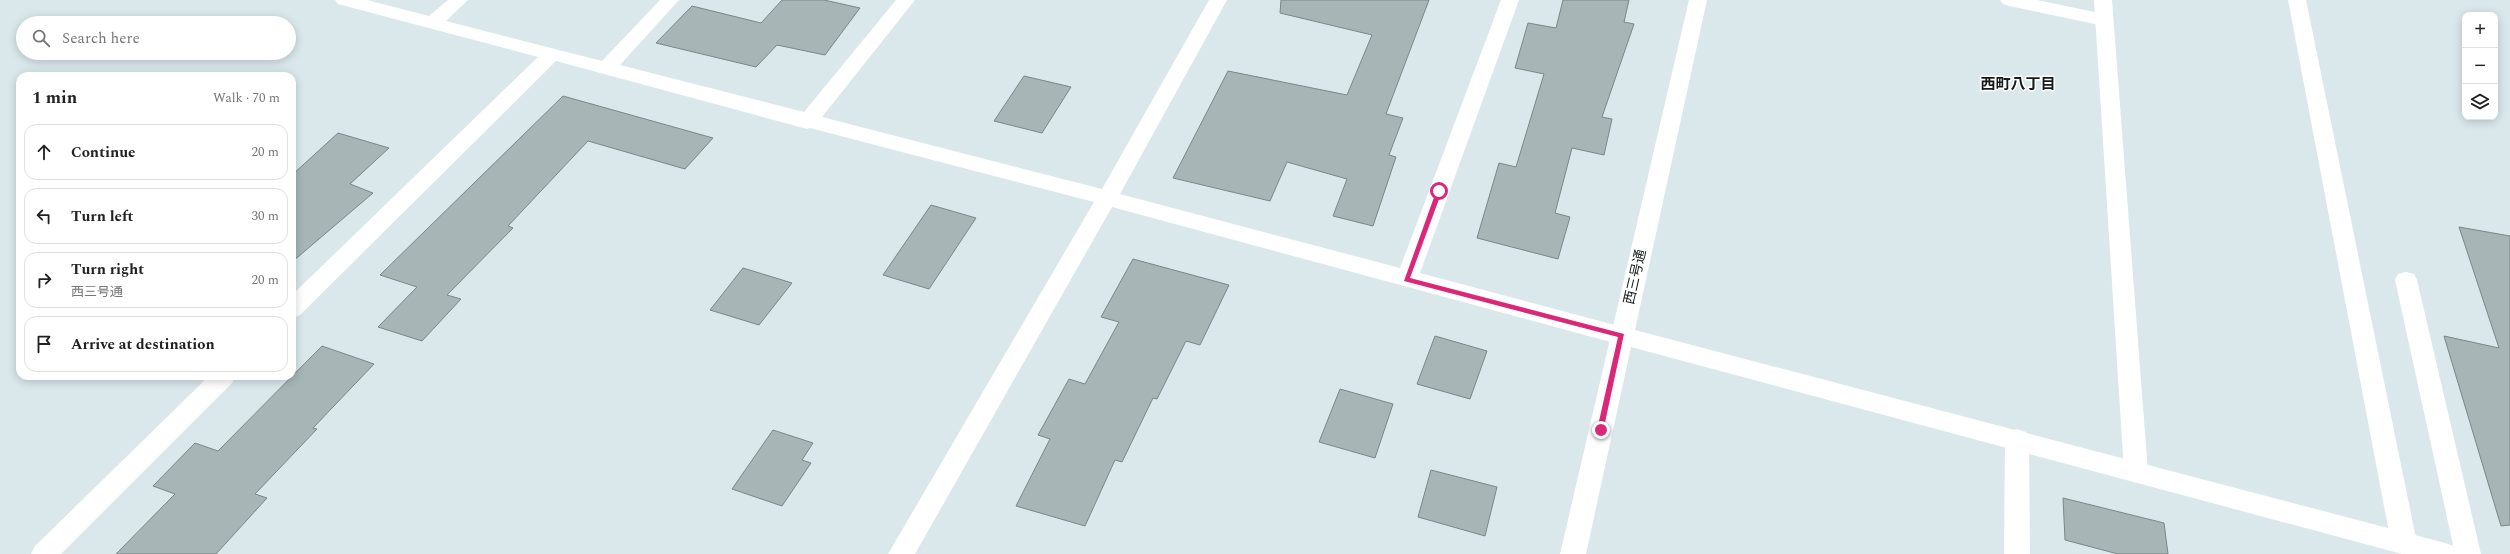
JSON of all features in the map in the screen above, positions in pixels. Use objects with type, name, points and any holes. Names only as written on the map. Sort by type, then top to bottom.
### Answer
[{"type":"street","points":[[344,0],[807,122],[1107,198],[2445,554]]},
{"type":"street","points":[[432,23],[459,0]]},
{"type":"street","points":[[605,69],[670,0]]},
{"type":"street","points":[[807,122],[906,0]]},
{"type":"street","points":[[901,554],[1107,198],[1218,0]]},
{"type":"street","points":[[1407,279],[1510,0]]},
{"type":"street","name":"西三号通","points":[[1573,554],[1698,0]]},
{"type":"street","points":[[2009,0],[2104,10],[2136,472]]},
{"type":"street","points":[[2297,0],[2404,543]]},
{"type":"street","points":[[296,306],[551,55]]},
{"type":"street","points":[[2406,280],[2468,554]]},
{"type":"street","points":[[44,554],[220,380]]},
{"type":"street","points":[[2017,439],[2017,554]]},
{"type":"building","points":[[782,0],[824,0],[860,8],[825,55],[777,45],[756,67],[656,43],[692,6],[761,23]]},
{"type":"building","points":[[1281,0],[1429,0],[1386,114],[1403,118],[1389,155],[1396,157],[1373,226],[1333,216],[1347,179],[1287,162],[1270,201],[1173,178],[1228,71],[1347,95],[1372,35],[1280,13]]},
{"type":"building","points":[[1563,0],[1629,0],[1624,22],[1634,24],[1602,117],[1612,119],[1604,155],[1572,148],[1555,213],[1570,217],[1558,259],[1477,238],[1499,163],[1516,167],[1544,74],[1515,68],[1528,23],[1556,28]]},
{"type":"building","points":[[1024,76],[1071,87],[1042,133],[994,121]]},
{"type":"building","points":[[563,96],[713,138],[685,169],[588,141],[508,226],[513,228],[447,295],[461,299],[422,341],[378,327],[417,287],[380,275]]},
{"type":"building","points":[[338,133],[389,148],[350,184],[373,193],[296,259],[296,171]]},
{"type":"building","points":[[931,205],[976,218],[929,289],[883,275]]},
{"type":"building","points":[[2459,227],[2510,236],[2510,525],[2501,526],[2444,336],[2499,348]]},
{"type":"building","points":[[1133,259],[1229,285],[1200,345],[1186,341],[1157,399],[1153,398],[1122,462],[1115,460],[1085,526],[1016,506],[1050,439],[1038,435],[1069,379],[1085,384],[1119,322],[1101,317]]},
{"type":"building","points":[[743,268],[792,283],[759,325],[710,310]]},
{"type":"building","points":[[1435,336],[1487,351],[1470,399],[1417,384]]},
{"type":"building","points":[[322,346],[374,364],[313,428],[317,429],[255,494],[267,498],[216,554],[116,554],[175,494],[153,486],[195,443],[218,451],[288,380],[296,380],[296,372]]},
{"type":"building","points":[[1340,389],[1393,404],[1375,458],[1319,442]]},
{"type":"building","points":[[773,430],[813,443],[802,460],[811,463],[782,506],[732,489]]},
{"type":"building","points":[[1431,470],[1497,487],[1485,536],[1418,517]]},
{"type":"building","points":[[2063,498],[2164,523],[2168,554],[2118,554],[2065,540]]},
{"type":"district","name":"西町八丁目","points":[[2018,84]]},
{"type":"route","points":[[1439,191],[1407,279],[1622,336],[1601,430]]}]
